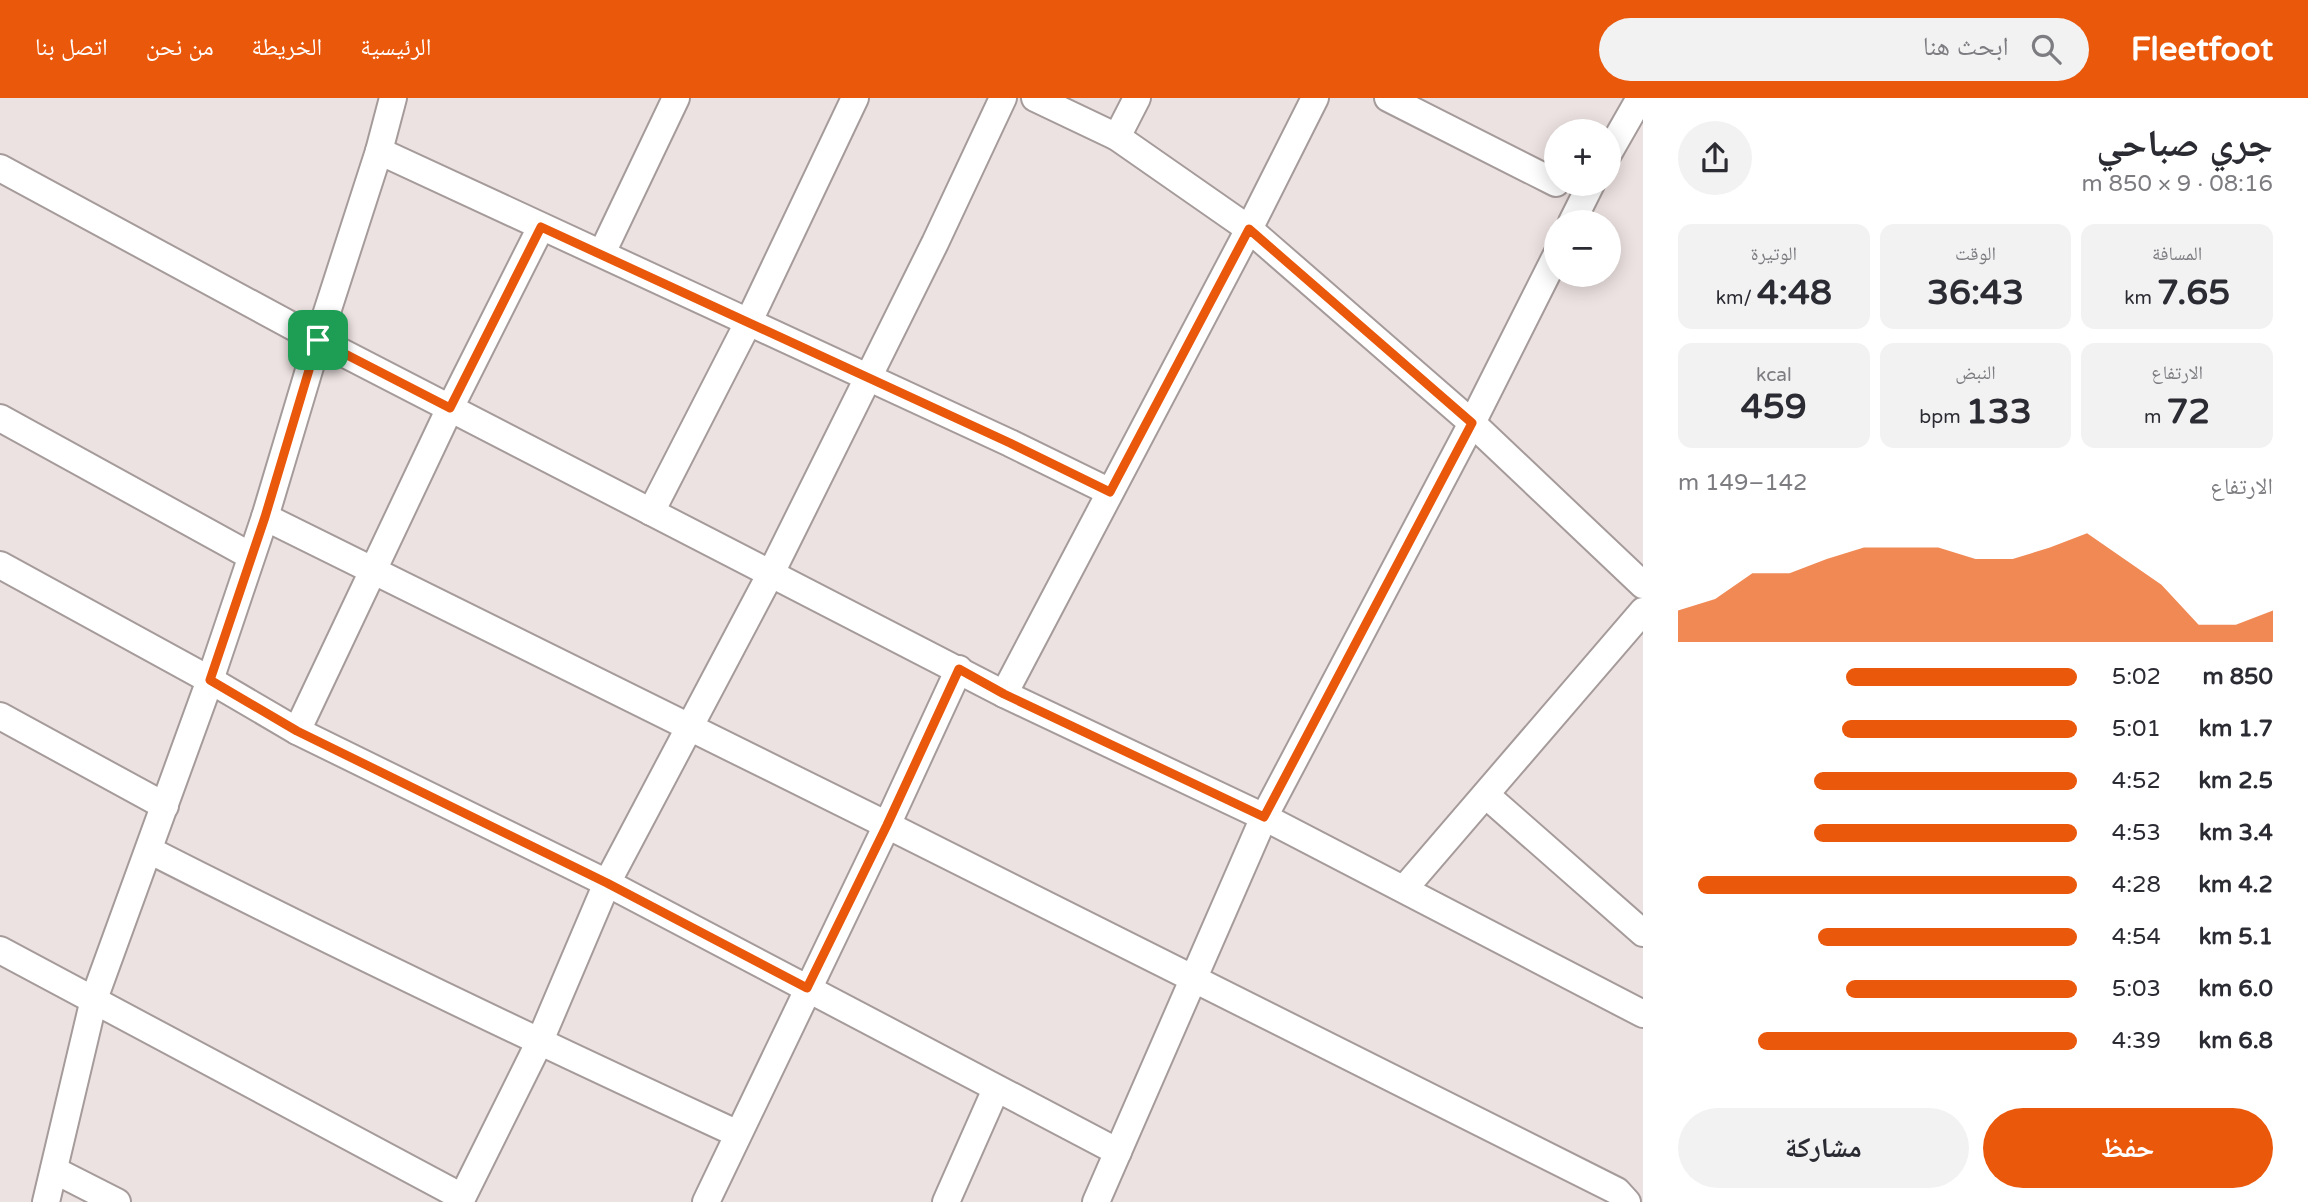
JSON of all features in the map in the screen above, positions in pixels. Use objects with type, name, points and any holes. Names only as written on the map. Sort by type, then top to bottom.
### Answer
[{"type":"street","points":[[602,253],[676,98]]},
{"type":"street","points":[[651,512],[749,321],[855,98]]},
{"type":"street","points":[[0,950],[461,1200],[539,1043],[607,883],[771,573],[1003,98]]},
{"type":"street","points":[[1035,98],[1117,137],[1249,229],[1472,423],[1643,585]]},
{"type":"street","points":[[1117,137],[1137,98]]},
{"type":"street","points":[[1004,694],[1315,98]]},
{"type":"street","points":[[1388,98],[1544,177]]},
{"type":"street","points":[[1621,131],[1640,98]]},
{"type":"street","points":[[46,1202],[94,999],[210,680],[265,517],[379,151],[389,100]]},
{"type":"street","points":[[379,151],[749,321],[1110,492]]},
{"type":"street","points":[[0,168],[318,340],[1004,694],[1264,817],[1643,1014]]},
{"type":"street","points":[[297,731],[450,408],[541,227]]},
{"type":"street","points":[[1096,1202],[1264,817],[1472,423],[1544,280]]},
{"type":"street","points":[[0,418],[251,556]]},
{"type":"street","points":[[265,517],[1617,1191],[1627,1202]]},
{"type":"street","points":[[0,565],[297,731],[607,883],[1118,1152]]},
{"type":"street","points":[[1404,889],[1643,611]]},
{"type":"street","points":[[706,1202],[959,669]]},
{"type":"street","points":[[0,716],[165,806]]},
{"type":"street","points":[[1486,795],[1643,933]]},
{"type":"street","points":[[149,850],[365,960],[738,1134]]},
{"type":"street","points":[[946,1202],[996,1089]]},
{"type":"street","points":[[54,1170],[117,1202]]},
{"type":"route","points":[[541,227],[1010,443],[1110,492],[1249,229],[1472,423],[1264,817],[1004,694],[959,669],[887,825],[807,988],[607,883],[297,731],[210,680],[265,517],[318,340],[450,408],[541,227]]}]
